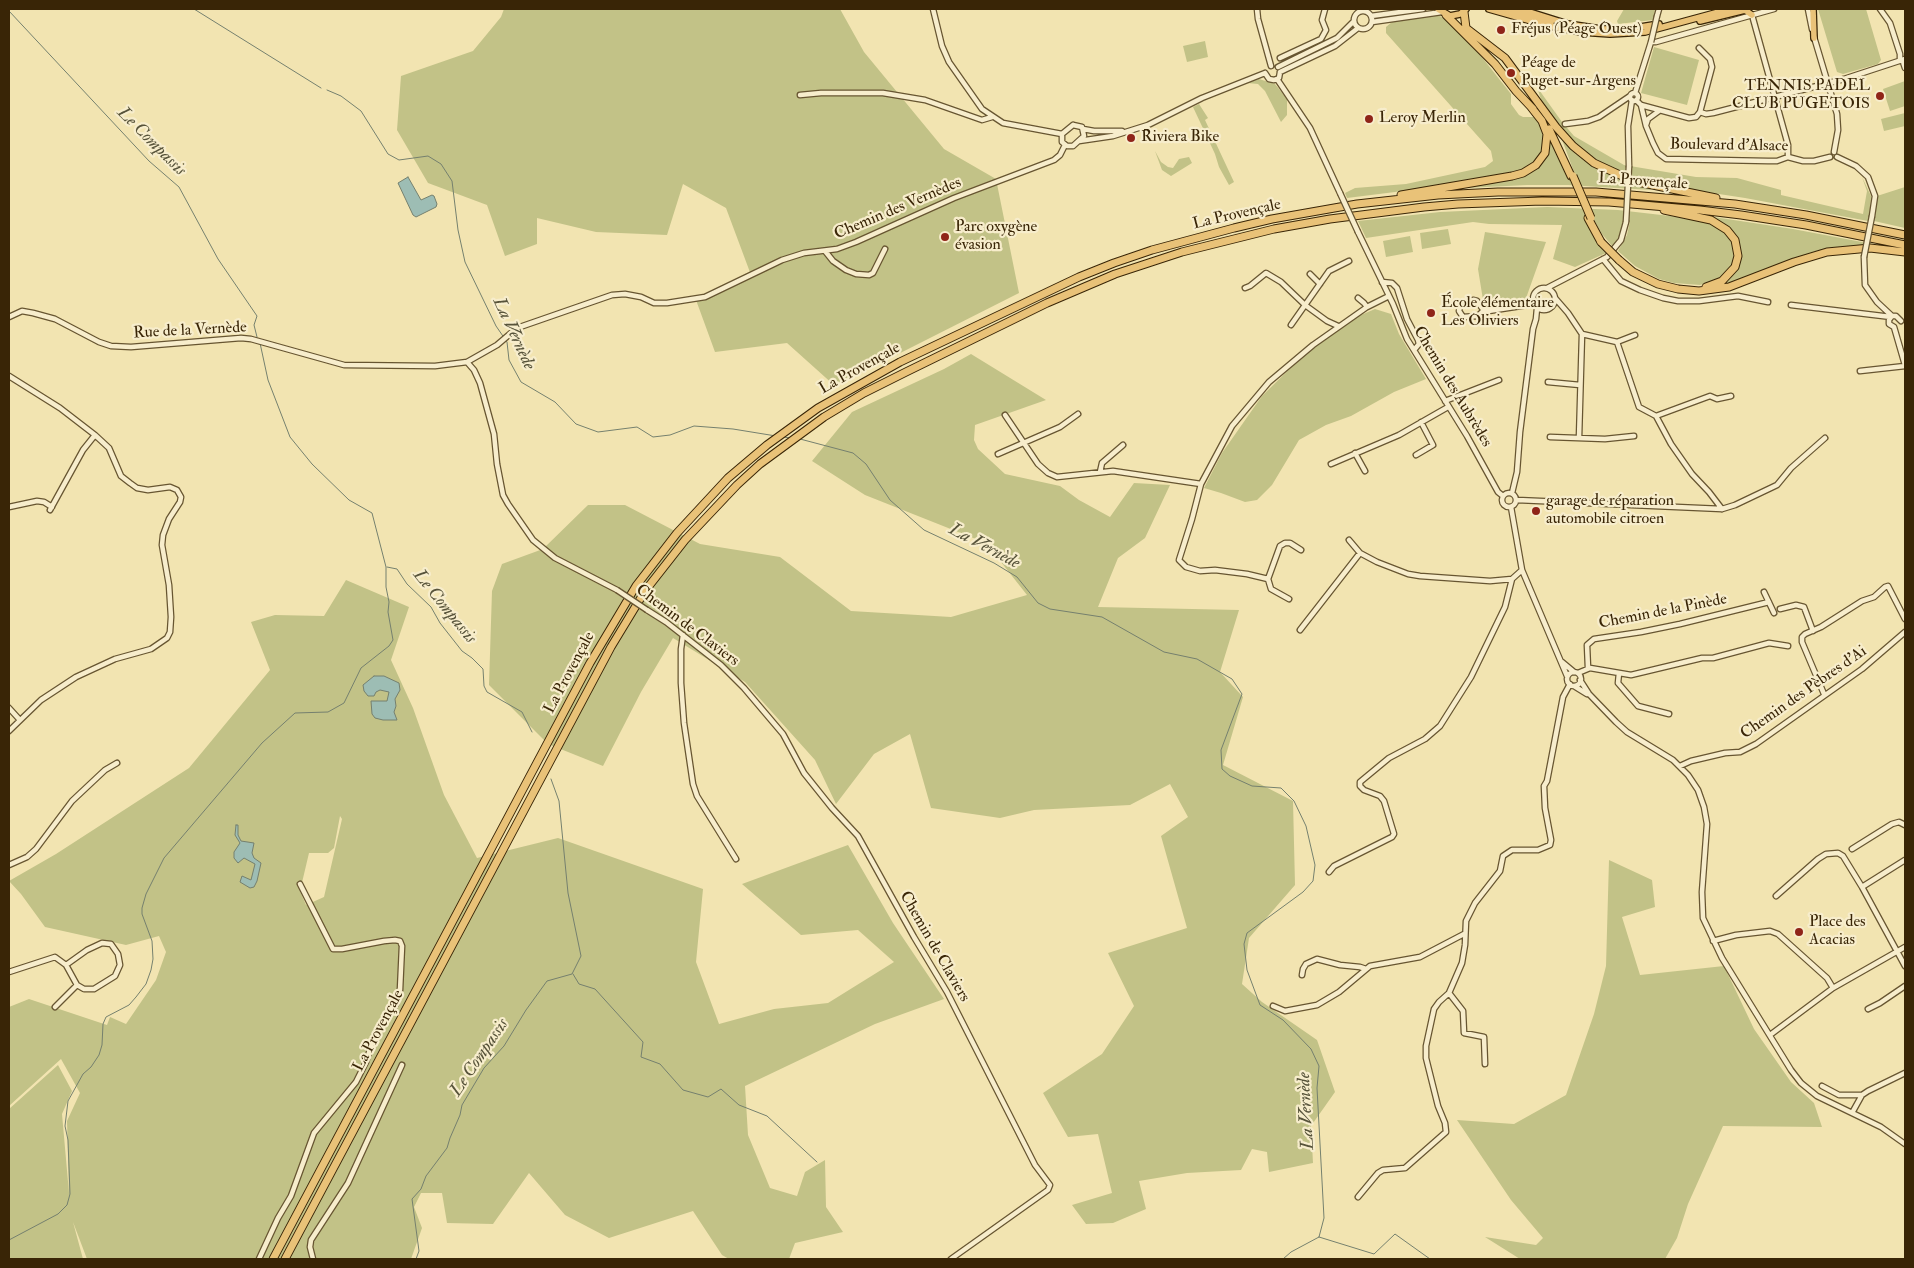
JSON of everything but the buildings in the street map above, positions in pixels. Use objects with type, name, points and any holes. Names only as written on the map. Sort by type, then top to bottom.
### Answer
[{"type":"highway","points":[[1465,10],[1466,28],[1505,58],[1541,108],[1573,146],[1594,163],[1645,185],[1703,194],[1735,204]]},
{"type":"highway","points":[[1442,12],[1495,64],[1516,92],[1546,123],[1572,176]]},
{"type":"highway","points":[[1356,204],[1512,176],[1529,170],[1541,160],[1548,140],[1542,122],[1531,107]]},
{"type":"highway","points":[[1541,108],[1553,130],[1589,218],[1603,242],[1633,272],[1658,284],[1678,289],[1699,291],[1729,286],[1794,262],[1834,251],[1870,248],[1905,252]]},
{"type":"highway","name":"La Provençale","points":[[273,1259],[602,641],[636,586],[677,533],[728,478],[790,427],[835,398],[900,362],[1097,270],[1152,250],[1226,230],[1272,219],[1356,204],[1438,195],[1498,192],[1569,191],[1645,195],[1735,204],[1806,215],[1905,235]]},
{"type":"highway","name":"La Provençale","points":[[285,1259],[608,653],[645,591],[685,540],[712,510],[760,464],[824,416],[864,393],[1047,303],[1115,274],[1182,252],[1274,229],[1330,219],[1424,206],[1542,201],[1634,204],[1741,215],[1905,245]]},
{"type":"highway","points":[[1620,260],[1660,282],[1698,288],[1722,281],[1732,272],[1736,262],[1738,250],[1735,240],[1720,224],[1703,217],[1634,204]]},
{"type":"main road","points":[[1489,9],[1539,24],[1572,30],[1592,33],[1631,34],[1730,9]]},
{"type":"main road","points":[[1505,9],[1572,30]]},
{"type":"main road","points":[[1520,9],[1585,27],[1628,29],[1658,25],[1716,9]]},
{"type":"main road","points":[[1813,9],[1814,38]]},
{"type":"main road","points":[[1442,12],[1455,16],[1465,10]]},
{"type":"main road","points":[[1675,24],[1695,22],[1745,10],[1752,15]]},
{"type":"street","points":[[933,9],[942,46],[950,62],[982,109],[992,117],[1015,127],[1049,130],[1062,134]]},
{"type":"street","points":[[1257,9],[1271,66]]},
{"type":"street","points":[[1280,58],[1321,39],[1326,30],[1322,20],[1325,9]]},
{"type":"street","points":[[1395,12],[1408,9]]},
{"type":"street","points":[[1371,16],[1422,9]]},
{"type":"street","points":[[1517,500],[1512,493],[1517,472],[1520,432],[1533,329],[1536,319],[1535,291],[1561,282],[1604,259],[1614,251],[1621,240],[1626,222],[1629,166],[1628,126],[1632,99],[1631,93],[1635,93],[1645,64],[1659,9]]},
{"type":"street","points":[[1651,42],[1774,9]]},
{"type":"street","points":[[1808,9],[1814,38],[1838,122],[1834,152],[1830,153],[1830,157],[1833,159],[1837,157],[1856,166],[1868,177],[1875,196],[1864,257],[1865,285],[1891,316]]},
{"type":"street","points":[[1880,9],[1890,23],[1905,68]]},
{"type":"street","points":[[1279,69],[1337,38],[1354,21],[1356,14],[1361,10],[1371,16],[1372,22]]},
{"type":"street","points":[[1271,66],[1279,69],[1335,46],[1358,28],[1367,28],[1372,22],[1442,12]]},
{"type":"street","points":[[1752,15],[1788,145],[1788,157]]},
{"type":"street","points":[[1354,21],[1358,28]]},
{"type":"street","points":[[1632,99],[1641,105],[1659,111],[1689,118],[1696,117],[1700,112],[1712,67],[1710,59],[1699,48]]},
{"type":"street","points":[[1700,112],[1706,114],[1868,72],[1903,59]]},
{"type":"street","points":[[1271,66],[1267,68],[1266,73],[1269,79],[1277,79],[1279,69]]},
{"type":"street","points":[[1079,141],[1102,138],[1148,124],[1202,98],[1266,73]]},
{"type":"street","name":"Chemin des Aubrèdes","points":[[1277,79],[1300,113],[1321,150],[1414,350],[1467,436],[1498,492],[1503,496]]},
{"type":"street","points":[[800,96],[822,93],[870,92],[891,94],[925,100],[982,120],[992,117]]},
{"type":"street","points":[[1565,124],[1599,118],[1632,99]]},
{"type":"street","name":"Boulevard d'Alsace","points":[[1641,105],[1646,126],[1658,153],[1666,159],[1768,162],[1788,157],[1814,162],[1830,157]]},
{"type":"street","points":[[1646,126],[1648,119],[1659,111]]},
{"type":"street","points":[[1062,134],[1073,125],[1079,125],[1083,129],[1126,131]]},
{"type":"street","points":[[1062,134],[1062,140],[1065,145],[1073,146],[1084,136],[1083,129]]},
{"type":"street","name":"Chemin des Vernèdes","points":[[467,362],[500,342],[517,328],[612,295],[625,294],[641,297],[654,303],[667,304],[705,297],[782,260],[804,253],[825,251],[856,242],[954,198],[1054,160],[1060,155],[1065,145]]},
{"type":"street","points":[[1834,152],[1837,153],[1837,157]]},
{"type":"street","points":[[825,251],[833,261],[846,270],[856,274],[869,275],[873,273],[885,249]]},
{"type":"street","points":[[1604,259],[1621,281],[1640,290],[1678,301],[1699,301],[1738,296],[1768,302]]},
{"type":"street","points":[[1291,326],[1329,271],[1348,260]]},
{"type":"street","points":[[1245,288],[1266,273],[1281,282],[1305,305],[1327,321],[1338,326]]},
{"type":"street","points":[[1310,274],[1320,284]]},
{"type":"street","points":[[1382,282],[1392,283],[1397,288],[1418,340],[1419,344],[1414,350]]},
{"type":"street","points":[[1551,307],[1561,282]]},
{"type":"street","points":[[1547,288],[1568,313],[1582,334],[1578,438]]},
{"type":"street","points":[[1268,580],[1247,574],[1215,570],[1200,571],[1186,567],[1179,560],[1201,484],[1232,426],[1270,382],[1338,326],[1367,307],[1389,296]]},
{"type":"street","points":[[1358,298],[1367,307]]},
{"type":"street","points":[[1534,304],[1482,312],[1478,316],[1463,317],[1459,311],[1460,306],[1473,300],[1486,309],[1534,304],[1545,310]]},
{"type":"street","points":[[1791,305],[1898,316],[1903,322],[1894,327]]},
{"type":"street","points":[[1536,319],[1551,307],[1563,308]]},
{"type":"street","name":"Rue de la Vernède","points":[[9,317],[22,311],[33,312],[55,319],[99,342],[112,346],[131,347],[241,338],[251,339],[344,365],[435,366],[467,362]]},
{"type":"street","points":[[1860,371],[1905,365],[1894,327],[1889,322],[1891,316]]},
{"type":"street","points":[[1582,334],[1617,342],[1635,335]]},
{"type":"street","points":[[1617,342],[1639,407],[1656,416],[1671,444],[1692,474],[1710,492],[1722,509]]},
{"type":"street","name":"Chemin de Claviers","points":[[467,362],[474,370],[480,383],[494,434],[503,495],[533,540],[555,558],[617,590],[647,610],[721,665],[744,688],[783,734],[804,773],[832,808],[858,836],[947,992],[1035,1165],[1050,1185],[1048,1190],[950,1259]]},
{"type":"street","points":[[9,376],[60,408],[95,435],[108,448],[121,476],[130,484],[148,490],[170,487],[177,490],[181,497],[180,502],[169,519],[163,535],[162,545],[169,586],[171,618],[170,632],[167,638],[151,649],[115,659],[76,677],[41,700],[19,719],[9,731]]},
{"type":"street","points":[[1445,401],[1499,380]]},
{"type":"street","points":[[1548,382],[1580,385]]},
{"type":"street","points":[[1656,416],[1710,396],[1717,399],[1731,396]]},
{"type":"street","points":[[1331,464],[1400,435],[1448,407]]},
{"type":"street","points":[[998,454],[1060,426],[1078,414]]},
{"type":"street","points":[[1005,415],[1043,469],[1057,477],[1100,472],[1128,473],[1201,484]]},
{"type":"street","points":[[1416,455],[1433,445],[1421,422]]},
{"type":"street","points":[[9,507],[37,501],[44,502],[51,508],[84,450],[95,435]]},
{"type":"street","points":[[1550,437],[1605,439],[1634,436]]},
{"type":"street","points":[[1517,500],[1722,509],[1735,505],[1777,485],[1791,468],[1825,438]]},
{"type":"street","points":[[1100,472],[1102,463],[1123,445]]},
{"type":"street","points":[[1355,453],[1365,471]]},
{"type":"street","points":[[1512,493],[1507,493],[1503,496],[1504,504],[1507,507],[1512,507]]},
{"type":"street","points":[[1517,500],[1512,507],[1522,570],[1562,662],[1567,681],[1589,694]]},
{"type":"street","points":[[1349,540],[1360,553],[1408,574],[1490,581],[1512,579]]},
{"type":"street","points":[[1289,599],[1271,589],[1268,580],[1280,546],[1290,543],[1301,550]]},
{"type":"street","points":[[1300,630],[1360,553]]},
{"type":"street","points":[[1329,872],[1334,866],[1392,837],[1394,834],[1384,801],[1380,796],[1364,790],[1360,786],[1360,782],[1389,758],[1425,739],[1440,726],[1471,678],[1505,607],[1512,579],[1522,570]]},
{"type":"street","points":[[1824,694],[1802,642],[1802,637],[1805,634],[1862,601],[1874,597],[1888,586],[1905,619]]},
{"type":"street","points":[[1764,592],[1774,613]]},
{"type":"street","name":"Chemin de la Pinède","points":[[1588,668],[1587,646],[1594,639],[1680,624],[1769,602]]},
{"type":"street","points":[[1780,609],[1796,605],[1804,607],[1813,631]]},
{"type":"street","name":"Chemin des Pèbres d'Ai","points":[[1680,766],[1691,761],[1745,750],[1868,665],[1905,632]]},
{"type":"street","points":[[683,636],[681,683],[684,723],[693,784],[696,796],[736,858]]},
{"type":"street","points":[[1567,676],[1588,668],[1631,675],[1702,658],[1713,658],[1769,643],[1788,646]]},
{"type":"street","points":[[1562,662],[1576,672],[1589,694],[1627,732],[1673,760],[1680,766],[1698,790],[1706,814],[1706,845],[1701,907],[1703,918],[1713,941],[1791,1070],[1801,1083],[1817,1096],[1881,1127],[1905,1144]]},
{"type":"street","points":[[1619,673],[1618,683],[1638,706],[1669,714]]},
{"type":"street","points":[[1358,1197],[1382,1170],[1405,1168],[1446,1132],[1446,1123],[1438,1106],[1427,1066],[1426,1046],[1434,1009],[1449,993],[1462,963],[1466,921],[1475,903],[1500,871],[1504,856],[1519,849],[1538,850],[1550,845],[1552,840],[1545,808],[1544,786],[1563,697],[1572,685],[1578,684],[1580,680]]},
{"type":"street","points":[[9,708],[19,719]]},
{"type":"street","points":[[9,865],[36,849],[72,801],[105,770],[117,763]]},
{"type":"street","points":[[1852,849],[1892,824],[1899,822],[1905,825]]},
{"type":"street","points":[[1776,896],[1818,859],[1832,853],[1842,856],[1862,886],[1905,966]]},
{"type":"street","points":[[1862,886],[1905,860]]},
{"type":"street","points":[[259,1259],[290,1196],[314,1133],[356,1082],[366,1062],[374,1037],[396,1004],[400,990],[402,946],[400,942],[395,940],[384,941],[333,949],[300,884]]},
{"type":"street","points":[[1713,941],[1770,931],[1778,934],[1827,978],[1834,988]]},
{"type":"street","points":[[1274,1006],[1285,1011],[1316,1005],[1339,992],[1366,969],[1376,965],[1420,957],[1464,934]]},
{"type":"street","points":[[9,972],[55,957],[66,965],[77,985],[84,989],[94,989],[115,976],[120,965],[118,954],[111,944],[102,944],[87,950],[66,965]]},
{"type":"street","points":[[1770,1035],[1834,988],[1905,947]]},
{"type":"street","points":[[1302,976],[1306,964],[1317,959],[1340,965],[1360,966],[1366,969]]},
{"type":"street","points":[[54,1007],[77,985]]},
{"type":"street","points":[[1868,1009],[1905,986]]},
{"type":"street","points":[[1449,993],[1463,1011],[1464,1033],[1484,1037],[1485,1064]]},
{"type":"street","points":[[313,1259],[310,1247],[311,1240],[348,1183],[402,1065]]},
{"type":"street","points":[[1852,1113],[1862,1095],[1876,1086],[1905,1073]]},
{"type":"street","points":[[1822,1086],[1838,1095],[1862,1095]]},
{"type":"green space","points":[[504,9],[840,9],[864,52],[944,149],[996,179],[1019,293],[835,386],[787,343],[715,352],[696,300],[751,275],[726,208],[683,184],[667,235],[596,232],[537,218],[537,244],[505,256],[487,205],[428,183],[397,130],[401,76],[473,51],[501,17]]},
{"type":"green space","points":[[1624,9],[1655,9],[1653,20],[1618,24],[1617,21]]},
{"type":"green space","points":[[1818,9],[1866,9],[1881,60],[1878,64],[1843,74],[1837,72]]},
{"type":"green space","points":[[1440,16],[1448,22],[1481,56],[1511,94],[1511,104],[1519,115],[1535,117],[1545,133],[1542,152],[1532,164],[1521,170],[1503,175],[1419,189],[1347,198],[1345,193],[1355,188],[1406,184],[1485,167],[1493,161],[1491,151],[1386,33],[1386,27],[1393,21]]},
{"type":"green space","points":[[1205,41],[1208,57],[1187,62],[1183,46]]},
{"type":"green space","points":[[1654,47],[1699,60],[1687,105],[1641,93]]},
{"type":"green space","points":[[1259,79],[1275,84],[1287,99],[1287,115],[1281,122],[1265,91],[1258,84],[1247,83]]},
{"type":"green space","points":[[1905,81],[1905,106],[1890,111],[1883,89]]},
{"type":"green space","points":[[1537,87],[1574,136],[1624,165],[1696,177],[1737,178],[1781,190],[1781,195],[1863,214],[1867,191],[1862,177],[1871,196],[1868,221],[1745,198],[1647,183],[1615,171],[1588,156],[1566,135],[1543,106]]},
{"type":"green space","points":[[1199,104],[1208,118],[1205,120],[1234,182],[1229,185],[1219,167],[1193,107]]},
{"type":"green space","points":[[1905,113],[1905,126],[1884,131],[1881,119]]},
{"type":"green space","points":[[1551,136],[1570,180],[1577,180],[1561,137],[1582,156],[1652,190],[1568,185],[1465,188],[1465,186],[1539,166],[1549,151]]},
{"type":"green space","points":[[1155,151],[1161,162],[1168,167],[1173,168],[1179,159],[1189,157],[1192,163],[1171,176],[1162,170]]},
{"type":"green space","points":[[1905,187],[1905,228],[1874,221],[1877,196]]},
{"type":"green space","points":[[1547,207],[1618,210],[1705,220],[1720,227],[1732,240],[1736,251],[1733,265],[1723,277],[1700,285],[1674,283],[1659,279],[1635,266],[1618,251],[1627,235],[1630,221],[1623,221],[1619,237],[1613,247],[1602,234],[1593,218],[1586,218],[1596,239],[1606,253],[1575,267],[1553,259],[1562,225],[1473,222],[1366,238],[1358,221],[1440,212]]},
{"type":"green space","points":[[1714,217],[1878,245],[1848,247],[1721,286],[1733,274],[1738,265],[1731,230]]},
{"type":"green space","points":[[1448,229],[1451,244],[1422,249],[1420,233]]},
{"type":"green space","points":[[1485,232],[1546,242],[1525,301],[1484,306],[1478,269]]},
{"type":"green space","points":[[1410,236],[1413,252],[1386,257],[1383,241]]},
{"type":"green space","points":[[1375,309],[1391,314],[1399,334],[1426,379],[1394,392],[1351,416],[1326,425],[1299,440],[1272,485],[1257,500],[1245,502],[1204,488],[1222,453],[1262,396],[1312,347],[1344,325]]},
{"type":"green space","points":[[971,354],[1046,400],[975,425],[974,440],[978,449],[1005,474],[1060,486],[1079,500],[1110,517],[1134,483],[1170,485],[1145,538],[1118,558],[1098,607],[1239,610],[1220,672],[1243,697],[1223,765],[1293,801],[1295,885],[1249,938],[1242,984],[1262,1002],[1317,1040],[1335,1092],[1311,1126],[1313,1163],[1269,1172],[1267,1152],[1252,1149],[1241,1170],[1187,1173],[1139,1181],[1146,1209],[1113,1223],[1086,1224],[1072,1205],[1112,1193],[1098,1134],[1068,1137],[1043,1093],[1102,1054],[1134,1006],[1108,953],[1187,928],[1161,836],[1188,817],[1170,784],[1130,805],[1034,810],[1000,818],[931,808],[910,734],[874,754],[836,804],[815,760],[745,682],[673,638],[641,692],[603,766],[548,744],[489,685],[492,591],[502,564],[543,549],[588,505],[625,505],[700,544],[780,557],[851,611],[951,617],[1027,595],[986,543],[865,495],[812,461],[852,412],[944,369]]},
{"type":"green space","points":[[346,580],[409,607],[391,660],[413,708],[444,795],[477,858],[558,838],[703,889],[696,962],[719,1024],[774,1009],[828,1003],[894,962],[858,930],[801,935],[742,884],[848,845],[893,923],[944,999],[875,1024],[745,1086],[748,1135],[770,1188],[797,1196],[805,1172],[825,1160],[826,1207],[843,1232],[795,1243],[789,1259],[729,1259],[722,1255],[693,1211],[609,1238],[565,1215],[529,1173],[493,1224],[447,1223],[442,1193],[421,1193],[414,1207],[422,1228],[411,1259],[87,1259],[73,1222],[83,1259],[9,1259],[9,1109],[58,1065],[72,1091],[62,1114],[69,1193],[67,1121],[80,1093],[61,1059],[9,1106],[9,1007],[29,999],[107,1025],[110,1017],[126,1024],[156,980],[166,952],[159,936],[126,945],[45,927],[9,881],[56,854],[189,768],[270,670],[251,622],[275,615],[324,616]],"holes":[[[340,816],[342,819],[324,897],[306,905],[300,891],[309,853],[328,853],[334,848]]]},
{"type":"green space","points":[[1609,860],[1652,880],[1655,907],[1622,917],[1640,975],[1724,966],[1754,1029],[1791,1082],[1814,1103],[1822,1127],[1723,1126],[1688,1204],[1677,1238],[1665,1259],[1520,1259],[1485,1237],[1536,1245],[1543,1238],[1511,1200],[1457,1120],[1514,1124],[1566,1095],[1594,1014],[1606,966]]},
{"type":"water","points":[[408,177],[421,200],[432,195],[437,204],[436,207],[416,217],[413,215],[398,183]]},
{"type":"water","points":[[374,676],[384,676],[399,683],[400,690],[395,699],[396,706],[394,712],[397,720],[383,720],[375,718],[372,714],[371,701],[387,701],[389,692],[380,690],[374,696],[368,696],[364,691],[363,685]]},
{"type":"water","points":[[236,825],[238,825],[238,835],[241,841],[254,843],[252,853],[254,858],[261,863],[254,887],[250,888],[240,882],[242,876],[251,880],[255,864],[244,858],[238,863],[234,858],[234,852],[240,843],[235,835]]},
{"type":"waterway","name":"La Vernède","points":[[194,9],[321,88]]},
{"type":"waterway","name":"Le Compassis","points":[[9,11],[149,161],[179,187],[218,259],[257,316],[254,325],[257,337]]},
{"type":"waterway","name":"La Vernède","points":[[327,90],[341,96],[361,111],[388,154],[399,160],[428,156],[441,164],[452,181],[458,230],[465,262],[496,326],[507,342],[509,360],[521,382],[555,402],[576,424],[598,432],[637,427],[653,437],[670,435],[694,426],[733,429],[776,436]]},
{"type":"waterway","points":[[9,1240],[58,1214],[67,1205],[70,1194],[68,1140],[65,1126],[68,1101],[83,1074],[91,1067],[99,1055],[102,1045],[103,1024],[106,1017],[129,1005],[146,984],[153,959],[152,941],[142,914],[142,908],[146,894],[164,858],[262,743],[295,713],[328,712],[344,703],[361,668],[389,646],[393,640],[388,612],[386,567],[372,513],[349,500],[312,464],[290,437],[268,380],[260,343]]},
{"type":"waterway","name":"La Vernède","points":[[783,437],[791,438]]},
{"type":"waterway","name":"La Vernède","points":[[800,439],[853,453],[866,464],[890,500],[924,530],[994,563],[1017,577],[1038,603],[1050,609],[1102,617],[1164,652],[1197,659],[1232,679],[1242,694],[1221,750],[1222,769],[1230,776],[1252,786],[1281,788],[1294,801],[1306,826],[1315,865],[1313,881],[1303,892],[1247,933],[1244,944],[1247,970],[1260,1005],[1283,1020],[1311,1049],[1319,1066],[1317,1088],[1324,1218],[1319,1237]]},
{"type":"waterway","name":"Le Compassis","points":[[387,567],[397,569],[407,584],[431,607],[440,623],[462,651],[483,669],[484,686],[487,692],[522,712],[532,732]]},
{"type":"waterway","name":"Le Compassis","points":[[416,1259],[419,1251],[412,1199],[421,1189],[426,1176],[447,1148],[462,1105],[484,1068],[504,1046],[526,1010],[547,981],[572,974],[581,956],[568,893],[559,801],[551,779]]},
{"type":"waterway","name":"Le Compassis","points":[[573,974],[579,984],[595,989],[643,1042],[641,1057],[660,1064],[683,1090],[708,1097],[721,1089],[739,1105],[767,1116],[817,1162]]},
{"type":"waterway","points":[[1319,1237],[1374,1254],[1395,1234],[1430,1259]]},
{"type":"waterway","points":[[1283,1259],[1291,1252],[1319,1237]]},
{"type":"place","name":"Fréjus (Péage Ouest)","points":[[1501,30]]},
{"type":"place","name":"Péage de Puget-sur-Argens","points":[[1511,73]]},
{"type":"place","name":"TENNIS PADEL CLUB PUGETOIS","points":[[1880,96]]},
{"type":"place","name":"Leroy Merlin","points":[[1369,119]]},
{"type":"place","name":"Riviera Bike","points":[[1131,138]]},
{"type":"place","name":"Parc oxygène évasion","points":[[945,237]]},
{"type":"place","name":"École élémentaire Les Oliviers","points":[[1431,313]]},
{"type":"place","name":"garage de réparation automobile citroen","points":[[1536,511]]},
{"type":"place","name":"Place des Acacias","points":[[1799,932]]}]
